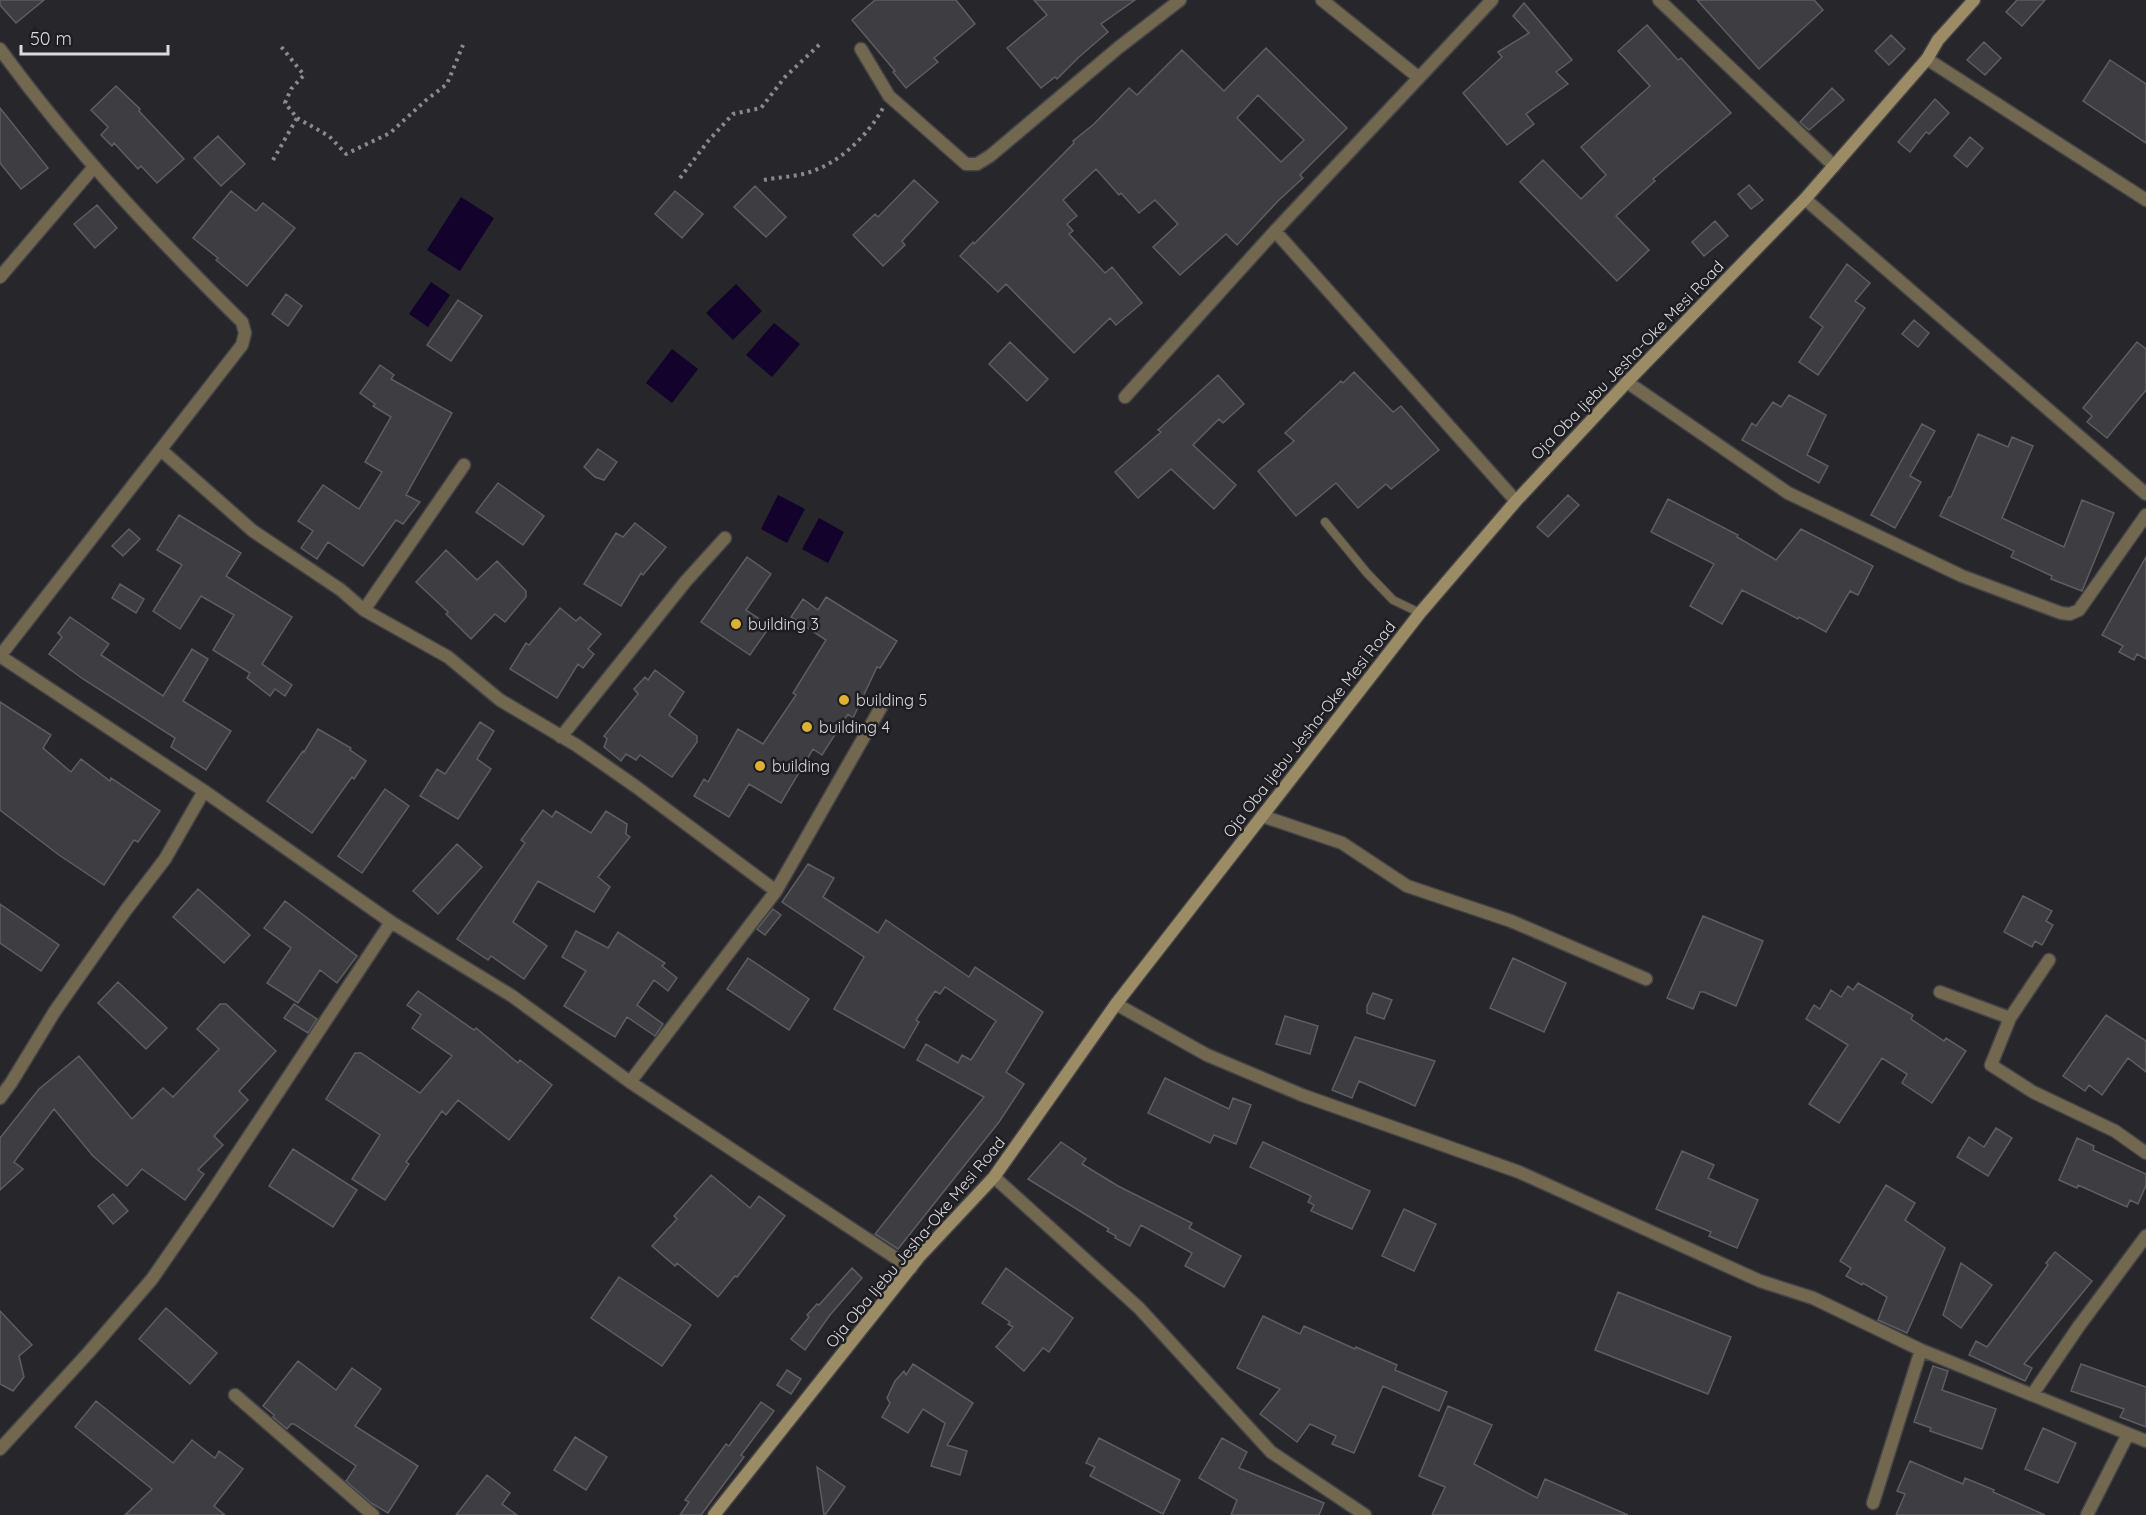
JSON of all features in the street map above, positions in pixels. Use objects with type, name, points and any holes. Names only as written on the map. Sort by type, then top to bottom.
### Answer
[{"type":"main road","name":"Oja Oba Ijebu Jesha-Oke Mesi Road","points":[[714,1515],[911,1268],[994,1177],[1116,1004],[1419,613],[1516,501],[1627,381],[1805,199],[1927,59],[1938,40],[1974,0]]},
{"type":"street","points":[[861,49],[889,96],[966,164],[977,164],[990,156],[1118,48],[1180,0]]},
{"type":"street","points":[[1322,0],[1418,77]]},
{"type":"street","points":[[1125,397],[1275,231],[1492,0]]},
{"type":"street","points":[[1659,0],[1834,166]]},
{"type":"street","points":[[0,49],[94,167],[166,247],[242,322],[245,333],[242,345],[0,656],[204,791],[391,922],[513,996],[630,1082],[911,1268]]},
{"type":"street","points":[[1927,59],[2146,200]]},
{"type":"street","points":[[0,277],[94,167]]},
{"type":"street","points":[[1805,199],[2146,494]]},
{"type":"street","points":[[1275,231],[1516,501]]},
{"type":"street","points":[[1627,381],[1788,493],[1962,576],[2061,613],[2070,614],[2079,610],[2146,515]]},
{"type":"street","points":[[161,450],[253,531],[364,609],[448,657],[500,700],[636,786],[776,891]]},
{"type":"street","points":[[364,609],[464,465]]},
{"type":"street","points":[[561,737],[686,581],[725,538]]},
{"type":"street","points":[[630,1082],[776,891],[884,702]]},
{"type":"street","points":[[0,1098],[55,1011],[165,859],[204,791]]},
{"type":"street","points":[[1262,816],[1342,843],[1407,886],[1511,921],[1646,979]]},
{"type":"street","points":[[0,1449],[152,1279],[391,922]]},
{"type":"street","points":[[2049,960],[2010,1018],[1991,1065],[2033,1092],[2115,1131],[2146,1153]]},
{"type":"street","points":[[1940,992],[2010,1018]]},
{"type":"street","points":[[1116,1004],[1207,1055],[1302,1095],[1519,1172],[1760,1281],[1813,1298],[1921,1350],[2146,1441]]},
{"type":"street","points":[[994,1177],[1139,1308],[1270,1452],[1365,1515]]},
{"type":"street","points":[[2032,1395],[2079,1326],[2146,1236]]},
{"type":"street","points":[[1873,1503],[1921,1350]]},
{"type":"street","points":[[235,1395],[373,1515]]},
{"type":"street","points":[[2087,1515],[2128,1434]]},
{"type":"lane","points":[[1325,522],[1367,573],[1393,600],[1419,613]]},
{"type":"path","points":[[279,44],[304,75],[291,89],[285,103],[297,118],[329,136],[346,154],[390,133],[424,101],[447,84],[463,45]]},
{"type":"path","points":[[680,178],[709,140],[733,114],[761,108],[785,77],[820,44]]},
{"type":"path","points":[[764,180],[810,173],[843,155],[874,124],[889,96]]},
{"type":"path","points":[[273,160],[297,118]]},
{"type":"shaded area","points":[[461,197],[494,218],[460,271],[427,250]]},
{"type":"shaded area","points":[[431,282],[450,295],[428,327],[409,314]]},
{"type":"shaded area","points":[[736,284],[762,311],[733,340],[706,313]]},
{"type":"shaded area","points":[[774,323],[800,344],[772,377],[746,355]]},
{"type":"shaded area","points":[[672,349],[698,369],[672,403],[646,383]]},
{"type":"shaded area","points":[[778,495],[805,509],[787,543],[761,529]]},
{"type":"shaded area","points":[[819,518],[844,532],[828,563],[802,549]]},
{"type":"building","points":[[0,0],[44,0],[16,23],[0,5]]},
{"type":"building","points":[[875,0],[956,0],[975,24],[934,58],[938,62],[906,88],[893,72],[895,71],[852,20]]},
{"type":"building","points":[[1034,0],[1135,0],[1101,24],[1108,32],[1057,79],[1055,77],[1041,88],[1007,48],[1047,15]]},
{"type":"building","points":[[1697,0],[1814,0],[1823,10],[1759,69]]},
{"type":"building","points":[[2017,0],[2045,0],[2022,26],[2006,12]]},
{"type":"building","points":[[1524,3],[1572,60],[1556,72],[1568,84],[1526,114],[1534,124],[1507,145],[1463,93],[1502,57],[1498,52],[1529,33],[1513,16]]},
{"type":"building","points":[[1647,25],[1678,60],[1681,58],[1731,113],[1653,179],[1655,181],[1616,216],[1649,250],[1617,281],[1520,182],[1543,160],[1581,199],[1606,175],[1581,147],[1650,86],[1618,51]]},
{"type":"building","points":[[1891,35],[1905,49],[1889,65],[1875,51]]},
{"type":"building","points":[[1984,42],[2001,58],[1985,75],[1967,60]]},
{"type":"building","points":[[1266,48],[1347,128],[1300,175],[1303,178],[1237,245],[1226,234],[1180,275],[1153,247],[1178,224],[1155,200],[1139,213],[1096,169],[1063,200],[1077,216],[1067,224],[1073,231],[1069,234],[1105,273],[1112,267],[1142,303],[1116,325],[1110,318],[1074,353],[1006,284],[998,292],[960,256],[1074,143],[1073,141],[1094,124],[1129,88],[1137,95],[1182,50],[1224,91]],"holes":[[[1258,95],[1304,140],[1281,162],[1237,118]]]},
{"type":"building","points":[[2110,60],[2146,84],[2146,143],[2083,101]]},
{"type":"building","points":[[116,86],[140,109],[139,111],[184,159],[157,183],[141,166],[138,169],[114,143],[112,146],[101,135],[108,127],[91,110]]},
{"type":"building","points":[[1832,88],[1844,100],[1809,130],[1800,122]]},
{"type":"building","points":[[1935,99],[1949,113],[1929,134],[1926,132],[1910,152],[1898,142]]},
{"type":"building","points":[[0,108],[48,168],[21,189],[0,163]]},
{"type":"building","points":[[218,136],[245,164],[221,186],[194,158]]},
{"type":"building","points":[[1970,137],[1983,148],[1967,167],[1954,156]]},
{"type":"building","points":[[914,180],[938,202],[902,241],[905,245],[883,266],[853,235],[875,214],[878,217]]},
{"type":"building","points":[[1749,185],[1763,200],[1751,209],[1738,194]]},
{"type":"building","points":[[755,186],[786,217],[766,237],[734,207]]},
{"type":"building","points":[[231,191],[256,211],[263,203],[295,228],[247,286],[193,238]]},
{"type":"building","points":[[675,191],[703,214],[682,238],[655,214]]},
{"type":"building","points":[[97,205],[117,228],[95,248],[74,224]]},
{"type":"building","points":[[1715,221],[1728,236],[1704,256],[1692,242]]},
{"type":"building","points":[[1847,264],[1870,283],[1855,301],[1865,308],[1818,375],[1799,362],[1823,327],[1810,317]]},
{"type":"building","points":[[286,294],[302,306],[288,326],[272,314]]},
{"type":"building","points":[[458,300],[482,316],[451,361],[427,345]]},
{"type":"building","points":[[1914,320],[1929,333],[1918,347],[1902,334]]},
{"type":"building","points":[[1010,342],[1048,379],[1027,401],[989,364]]},
{"type":"building","points":[[2137,342],[2146,349],[2146,390],[2107,438],[2087,422],[2092,416],[2083,408]]},
{"type":"building","points":[[380,365],[394,375],[391,379],[452,413],[406,495],[420,502],[403,524],[396,520],[363,566],[328,542],[317,559],[301,548],[313,531],[298,521],[323,485],[359,509],[382,472],[365,462],[391,417],[373,406],[375,404],[360,393]]},
{"type":"building","points":[[1354,372],[1393,412],[1401,406],[1439,450],[1391,489],[1386,484],[1358,508],[1336,483],[1296,516],[1258,471],[1294,441],[1285,433],[1341,381],[1343,383]]},
{"type":"building","points":[[1218,375],[1244,404],[1223,423],[1219,419],[1193,445],[1236,485],[1214,509],[1171,469],[1138,498],[1115,472],[1161,432],[1158,430]]},
{"type":"building","points":[[1789,395],[1826,415],[1807,455],[1828,466],[1819,483],[1742,440],[1752,423],[1756,426],[1773,402],[1781,407]]},
{"type":"building","points":[[1922,424],[1935,431],[1910,476],[1921,482],[1895,528],[1871,515]]},
{"type":"building","points":[[1978,434],[2008,447],[2012,437],[2033,446],[2002,518],[2064,547],[2082,500],[2114,513],[2082,591],[2051,579],[2052,576],[2011,557],[2014,551],[1940,516],[1951,497]]},
{"type":"building","points":[[598,449],[617,462],[604,480],[595,477],[584,467]]},
{"type":"building","points":[[498,483],[544,516],[523,545],[476,512]]},
{"type":"building","points":[[1568,495],[1579,505],[1548,537],[1537,527]]},
{"type":"building","points":[[1668,499],[1738,535],[1737,537],[1776,560],[1801,529],[1873,566],[1858,595],[1850,591],[1826,632],[1742,590],[1722,624],[1690,606],[1714,564],[1651,532]]},
{"type":"building","points":[[179,515],[241,553],[226,576],[292,617],[262,664],[292,685],[285,696],[275,689],[270,696],[247,678],[250,673],[213,650],[234,615],[201,596],[180,629],[153,611],[182,565],[157,550]]},
{"type":"building","points":[[635,523],[666,547],[643,575],[641,573],[621,606],[584,584],[616,533],[623,537]]},
{"type":"building","points":[[129,529],[140,539],[123,556],[112,546]]},
{"type":"building","points":[[446,550],[477,580],[497,561],[526,591],[526,597],[505,622],[495,614],[471,639],[446,614],[448,612],[416,582]]},
{"type":"building","name":"building 3","points":[[747,557],[771,574],[746,610],[770,626],[750,655],[701,622]]},
{"type":"building","points":[[2146,557],[2146,659],[2137,654],[2134,660],[2119,652],[2123,646],[2102,635]]},
{"type":"building","points":[[120,584],[144,599],[136,613],[112,598]]},
{"type":"building","points":[[826,597],[897,641],[880,668],[877,667],[853,718],[848,714],[822,755],[813,749],[781,803],[749,784],[729,817],[694,796],[704,779],[708,782],[738,729],[763,744],[796,695],[793,693],[826,640],[791,617],[803,599],[818,610]]},
{"type":"building","points":[[560,608],[576,621],[580,617],[601,634],[588,649],[594,654],[583,668],[578,664],[557,698],[510,669],[526,643],[529,645]]},
{"type":"building","points":[[70,617],[109,644],[101,655],[163,696],[192,649],[208,659],[183,701],[231,731],[206,770],[171,747],[175,738],[83,679],[49,654],[62,637],[58,633]]},
{"type":"building","points":[[655,670],[684,692],[669,715],[697,736],[697,742],[672,777],[640,755],[636,760],[626,754],[621,761],[604,747],[607,739],[604,736],[638,694],[634,689],[645,677],[648,680]]},
{"type":"building","points":[[0,702],[51,735],[43,748],[71,772],[81,759],[110,781],[111,778],[160,811],[138,842],[134,840],[104,885],[59,855],[0,810]]},
{"type":"building","points":[[480,722],[494,731],[477,759],[491,769],[458,819],[420,796],[437,769],[445,774]]},
{"type":"building","points":[[318,729],[351,748],[350,750],[366,761],[312,833],[267,801],[304,752]]},
{"type":"building","points":[[385,789],[409,806],[362,873],[338,856]]},
{"type":"building","points":[[543,810],[552,817],[556,811],[591,833],[606,811],[627,824],[626,834],[630,837],[598,877],[610,887],[594,912],[538,881],[513,922],[547,946],[524,979],[491,956],[488,960],[457,939],[525,843],[521,840]]},
{"type":"building","points":[[457,844],[482,867],[438,914],[413,891]]},
{"type":"building","points":[[808,864],[834,878],[823,897],[878,933],[886,920],[969,977],[975,967],[1043,1012],[1006,1072],[1024,1084],[999,1122],[898,1249],[875,1234],[984,1097],[917,1060],[926,1044],[958,1063],[962,1055],[971,1060],[996,1021],[945,987],[940,994],[935,991],[916,1020],[919,1022],[904,1048],[834,1009],[864,957],[782,902]]},
{"type":"building","points":[[198,889],[250,935],[224,963],[173,917]]},
{"type":"building","points":[[2023,896],[2052,911],[2046,921],[2053,925],[2042,945],[2035,941],[2032,947],[2004,932]]},
{"type":"building","points":[[285,901],[357,956],[337,983],[320,970],[298,1003],[267,983],[291,948],[264,928]]},
{"type":"building","points":[[0,904],[59,945],[41,971],[0,943]]},
{"type":"building","points":[[773,909],[781,915],[765,935],[757,929]]},
{"type":"building","points":[[1703,916],[1763,941],[1736,1006],[1704,992],[1700,992],[1693,1009],[1667,998]]},
{"type":"building","points":[[576,931],[608,948],[618,932],[665,963],[662,966],[677,978],[668,991],[654,980],[637,1005],[663,1024],[655,1036],[627,1017],[615,1037],[564,1006],[586,971],[562,957]]},
{"type":"building","points":[[748,958],[809,999],[789,1030],[727,989]]},
{"type":"building","points":[[1513,958],[1566,983],[1544,1032],[1490,1008]]},
{"type":"building","points":[[118,982],[167,1028],[146,1049],[98,1003]]},
{"type":"building","points":[[1858,983],[1913,1015],[1911,1019],[1944,1041],[1946,1038],[1966,1051],[1932,1103],[1902,1083],[1907,1074],[1882,1058],[1839,1123],[1809,1104],[1848,1045],[1806,1019],[1814,1005],[1820,1009],[1831,990],[1841,997],[1848,986],[1853,990]]},
{"type":"building","points":[[418,991],[474,1030],[476,1028],[518,1063],[520,1060],[552,1085],[509,1140],[458,1100],[446,1115],[442,1111],[406,1162],[409,1164],[385,1200],[352,1179],[380,1135],[326,1099],[355,1053],[361,1053],[420,1093],[452,1056],[412,1028],[421,1015],[407,1005]]},
{"type":"building","points":[[1373,993],[1392,1000],[1384,1019],[1367,1013],[1367,1006]]},
{"type":"building","points":[[220,1004],[226,1004],[276,1051],[239,1091],[248,1100],[214,1136],[223,1145],[198,1170],[204,1174],[185,1200],[142,1169],[127,1186],[93,1156],[54,1109],[14,1162],[23,1169],[0,1190],[0,1138],[39,1089],[79,1056],[132,1119],[163,1088],[173,1097],[219,1049],[197,1029]]},
{"type":"building","points":[[294,1004],[317,1019],[308,1033],[284,1018]]},
{"type":"building","points":[[2106,1015],[2146,1041],[2146,1072],[2128,1058],[2102,1095],[2089,1085],[2085,1091],[2063,1076]]},
{"type":"building","points":[[1285,1016],[1318,1026],[1310,1054],[1276,1044]]},
{"type":"building","points":[[1355,1037],[1435,1061],[1415,1106],[1359,1081],[1352,1098],[1332,1090]]},
{"type":"building","points":[[1165,1078],[1229,1109],[1233,1098],[1251,1105],[1236,1144],[1214,1135],[1210,1143],[1148,1113]]},
{"type":"building","points":[[1996,1128],[2012,1138],[1988,1176],[1957,1157],[1969,1137],[1984,1147]]},
{"type":"building","points":[[2077,1138],[2094,1146],[2093,1150],[2146,1174],[2146,1185],[2138,1204],[2130,1200],[2127,1207],[2078,1185],[2077,1188],[2059,1180]]},
{"type":"building","points":[[1061,1142],[1086,1159],[1082,1164],[1118,1186],[1192,1223],[1189,1228],[1241,1256],[1224,1287],[1185,1266],[1192,1253],[1141,1225],[1130,1246],[1115,1238],[1116,1236],[1107,1231],[1109,1229],[1028,1179]]},
{"type":"building","points":[[1263,1142],[1370,1191],[1352,1229],[1311,1211],[1314,1205],[1308,1202],[1311,1196],[1250,1167]]},
{"type":"building","points":[[293,1149],[357,1190],[333,1227],[269,1186]]},
{"type":"building","points":[[1682,1151],[1714,1165],[1708,1178],[1758,1200],[1737,1248],[1709,1236],[1711,1232],[1656,1209]]},
{"type":"building","points":[[711,1175],[750,1208],[759,1196],[785,1216],[737,1277],[735,1276],[718,1297],[677,1263],[675,1266],[652,1246],[677,1219],[674,1216]]},
{"type":"building","points":[[1886,1185],[1915,1203],[1905,1220],[1945,1248],[1907,1333],[1878,1320],[1887,1297],[1846,1276],[1851,1268],[1840,1261]]},
{"type":"building","points":[[113,1194],[128,1211],[113,1224],[98,1206]]},
{"type":"building","points":[[1404,1209],[1436,1224],[1414,1271],[1382,1256]]},
{"type":"building","points":[[2055,1252],[2092,1281],[2024,1364],[2032,1368],[2025,1381],[1969,1355],[1976,1341],[1987,1347],[2048,1265],[2046,1263]]},
{"type":"building","points":[[1961,1263],[1992,1285],[1961,1328],[1943,1315]]},
{"type":"building","points":[[852,1268],[862,1278],[830,1315],[805,1350],[791,1339],[809,1317],[807,1315]]},
{"type":"building","points":[[1006,1268],[1073,1318],[1049,1352],[1043,1348],[1024,1371],[996,1347],[1013,1327],[1008,1324],[1010,1322],[982,1303]]},
{"type":"building","points":[[619,1277],[691,1325],[662,1366],[591,1318]]},
{"type":"building","points":[[1618,1292],[1731,1337],[1708,1394],[1595,1350]]},
{"type":"building","points":[[166,1308],[217,1353],[190,1384],[139,1339]]},
{"type":"building","points":[[0,1311],[32,1345],[19,1356],[24,1377],[13,1391],[0,1384]]},
{"type":"building","points":[[1263,1316],[1300,1334],[1304,1326],[1397,1365],[1395,1370],[1447,1392],[1439,1411],[1383,1386],[1354,1453],[1332,1444],[1336,1436],[1310,1424],[1297,1442],[1260,1414],[1280,1389],[1237,1368]]},
{"type":"building","points":[[298,1361],[336,1390],[352,1368],[381,1389],[355,1426],[418,1466],[388,1513],[371,1503],[346,1481],[356,1466],[294,1424],[287,1429],[263,1406]]},
{"type":"building","points":[[913,1364],[973,1403],[947,1445],[967,1451],[960,1475],[931,1466],[945,1423],[923,1409],[908,1433],[882,1417],[890,1403],[887,1398],[895,1381],[904,1371],[906,1375]]},
{"type":"building","points":[[2081,1364],[2146,1387],[2146,1427],[2120,1417],[2124,1409],[2071,1391]]},
{"type":"building","points":[[1933,1366],[1948,1371],[1942,1390],[1996,1409],[1982,1449],[1930,1431],[1931,1428],[1914,1422]]},
{"type":"building","points":[[787,1370],[801,1379],[791,1394],[777,1385]]},
{"type":"building","points":[[96,1401],[173,1463],[192,1440],[215,1458],[219,1451],[243,1469],[214,1506],[225,1515],[125,1515],[152,1489],[75,1427]]},
{"type":"building","points":[[761,1402],[774,1411],[741,1455],[744,1457],[701,1515],[680,1515],[689,1502],[685,1500],[726,1444],[729,1446]]},
{"type":"building","points":[[1448,1406],[1492,1425],[1474,1464],[1537,1498],[1545,1479],[1628,1515],[1432,1515],[1445,1487],[1419,1476]]},
{"type":"building","points":[[2043,1428],[2076,1443],[2058,1483],[2025,1469]]},
{"type":"building","points":[[575,1437],[607,1457],[586,1490],[554,1470]]},
{"type":"building","points":[[1099,1438],[1180,1480],[1163,1514],[1090,1476],[1095,1467],[1086,1463]]},
{"type":"building","points":[[1222,1438],[1247,1452],[1239,1468],[1324,1503],[1319,1515],[1231,1515],[1237,1500],[1199,1478]]},
{"type":"building","points":[[1910,1461],[1963,1484],[1965,1478],[2045,1515],[1896,1515],[1905,1494],[1897,1491]]},
{"type":"building","points":[[817,1467],[845,1487],[825,1515],[824,1515]]},
{"type":"building","points":[[487,1475],[510,1493],[502,1504],[517,1515],[456,1515]]},
{"type":"place","name":"building 3","points":[[736,624]]},
{"type":"place","name":"building 5","points":[[844,700]]},
{"type":"place","name":"building 4","points":[[807,727]]},
{"type":"place","name":"building","points":[[760,766]]}]
